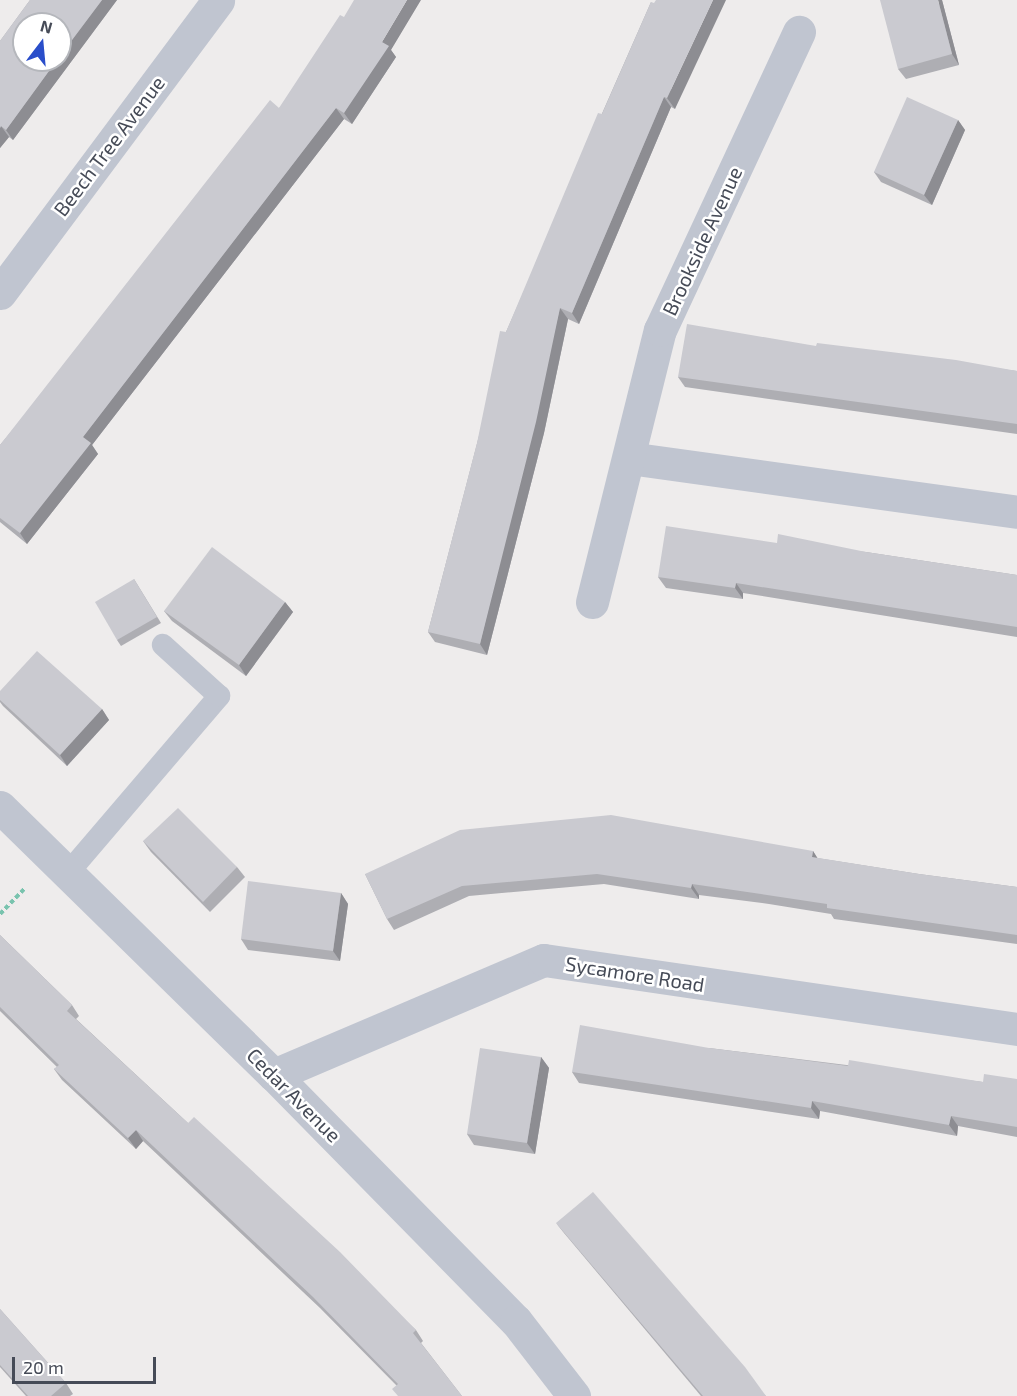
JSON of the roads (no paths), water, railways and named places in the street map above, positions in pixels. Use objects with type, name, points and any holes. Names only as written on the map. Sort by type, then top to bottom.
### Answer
[{"type":"street","name":"Beech Tree Avenue","points":[[0,293],[218,0]]},
{"type":"street","name":"Brookside Avenue","points":[[592,602],[660,330],[799,32]]},
{"type":"street","points":[[629,458],[1017,512]]},
{"type":"street","name":"Cedar Avenue","points":[[0,807],[274,1075],[516,1321],[574,1396]]},
{"type":"street","name":"Sycamore Road","points":[[274,1075],[544,960],[1017,1029]]},
{"type":"lane","points":[[68,873],[219,696],[163,645]]}]
